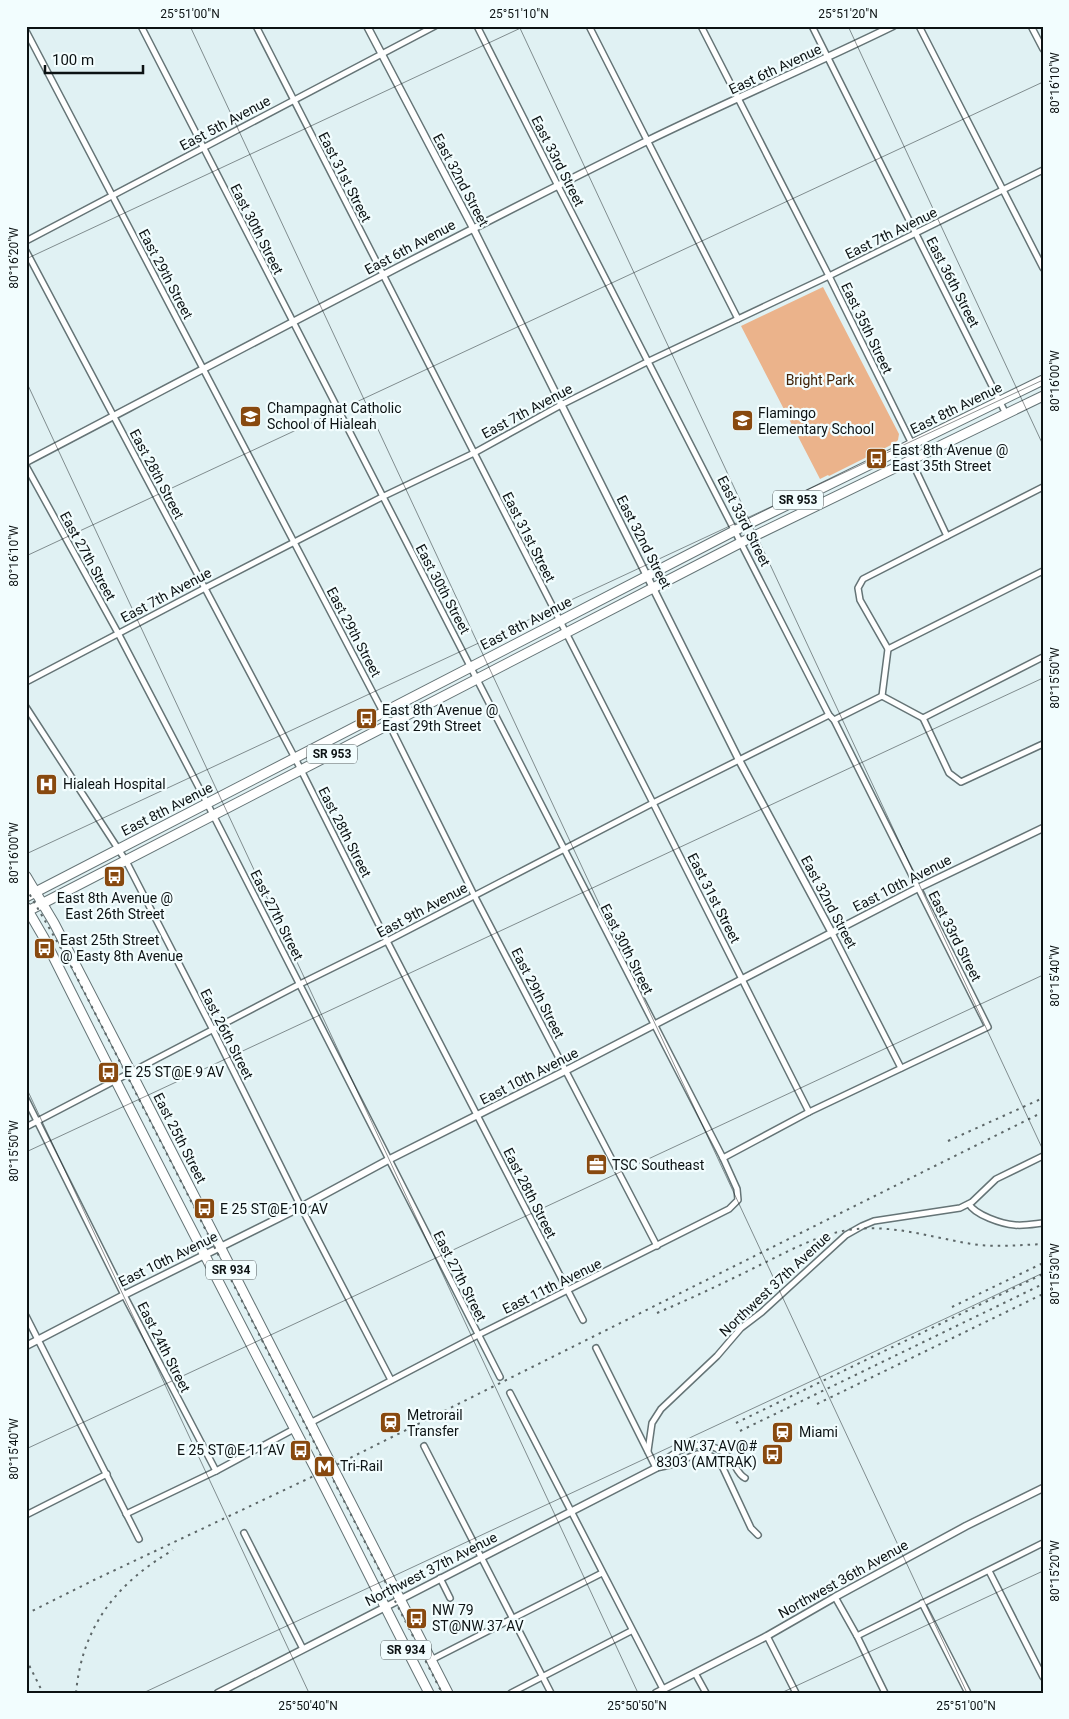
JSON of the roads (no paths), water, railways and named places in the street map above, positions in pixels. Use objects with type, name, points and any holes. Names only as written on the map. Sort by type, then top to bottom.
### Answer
[{"type":"main road","name":"East 8th Avenue","points":[[26,897],[736,530],[1043,380]]},
{"type":"main road","name":"East 8th Avenue","points":[[27,909],[43,903],[126,861],[742,542],[1043,396]]},
{"type":"main road","name":"East 25th Street","points":[[26,876],[43,903],[131,1072],[400,1599]]},
{"type":"main road","name":"SR 934","points":[[27,909],[44,938],[429,1693]]},
{"type":"main road","points":[[260,1362],[275,1354]]},
{"type":"main road","name":"SR 934","points":[[400,1599],[448,1693]]},
{"type":"street","name":"East 30th Street","points":[[141,26],[723,1158],[737,1189]]},
{"type":"street","name":"East 31st Street","points":[[256,26],[809,1112]]},
{"type":"street","name":"East 32nd Street","points":[[367,26],[472,228],[739,760],[832,933],[901,1068]]},
{"type":"street","name":"East 5th Avenue","points":[[26,241],[435,26]]},
{"type":"street","name":"East 33rd Street","points":[[477,26],[829,715],[834,720],[988,1027],[901,1068]]},
{"type":"street","points":[[589,26],[738,319]]},
{"type":"street","name":"East 35th Street","points":[[701,26],[829,276],[912,444],[912,460],[947,536]]},
{"type":"street","name":"East 36th Street","points":[[812,26],[1006,414]]},
{"type":"street","name":"East 6th Avenue","points":[[26,462],[472,228],[648,141],[828,58],[892,26]]},
{"type":"street","points":[[919,26],[1043,268]]},
{"type":"street","points":[[1031,26],[1043,49]]},
{"type":"street","name":"East 29th Street","points":[[26,31],[383,712],[474,895],[657,1246]]},
{"type":"street","name":"East 7th Avenue","points":[[26,682],[382,497],[474,453],[561,405],[916,234],[1043,170]]},
{"type":"street","name":"East 28th Street","points":[[26,251],[295,758],[387,941],[583,1320]]},
{"type":"street","name":"East 27th Street","points":[[26,466],[118,633],[207,803],[500,1377]]},
{"type":"street","points":[[882,696],[888,649],[860,600],[858,588],[863,579],[1043,487]]},
{"type":"street","points":[[888,649],[1043,571]]},
{"type":"street","points":[[923,718],[1043,657]]},
{"type":"street","points":[[882,696],[923,718],[949,773],[960,782],[990,770],[1043,744]]},
{"type":"street","points":[[834,720],[882,696]]},
{"type":"street","name":"East 26th Street","points":[[26,707],[126,861],[391,1380]]},
{"type":"street","name":"East 9th Avenue","points":[[26,1128],[300,984],[829,715]]},
{"type":"street","name":"East 10th Avenue","points":[[26,1346],[654,1026],[918,888],[1043,828]]},
{"type":"street","points":[[723,1158],[809,1112],[901,1068]]},
{"type":"street","name":"East 24th Street","points":[[26,1099],[124,1295],[216,1471]]},
{"type":"street","name":"Northwest 37th Avenue","points":[[648,1451],[652,1423],[661,1409],[717,1356],[741,1328],[762,1312],[846,1235],[871,1222],[956,1209],[969,1204],[996,1179],[1043,1156]]},
{"type":"street","name":"East 11th Avenue","points":[[310,1422],[729,1209],[738,1200],[737,1189]]},
{"type":"street","points":[[969,1204],[975,1211],[1009,1224],[1043,1223]]},
{"type":"street","points":[[26,1316],[139,1539]]},
{"type":"street","points":[[596,1348],[656,1468]]},
{"type":"street","points":[[510,1393],[663,1689]]},
{"type":"street","points":[[126,1514],[216,1471],[294,1429]]},
{"type":"street","name":"Northwest 37th Avenue","points":[[656,1468],[666,1458],[690,1447],[703,1445],[717,1448],[727,1455],[734,1463],[740,1475],[745,1478]]},
{"type":"street","points":[[424,1446],[551,1693]]},
{"type":"street","name":"Northwest 37th Avenue","points":[[218,1693],[656,1468],[670,1465],[697,1454],[706,1454],[713,1457],[722,1466],[751,1528],[758,1534]]},
{"type":"street","points":[[26,1515],[107,1474]]},
{"type":"street","name":"Northwest 36th Avenue","points":[[656,1693],[767,1636],[834,1597],[966,1526],[1043,1488]]},
{"type":"street","points":[[244,1533],[303,1649]]},
{"type":"street","points":[[857,1636],[1043,1543]]},
{"type":"street","points":[[989,1571],[1043,1677]]},
{"type":"street","points":[[431,1660],[602,1573]]},
{"type":"street","points":[[440,1578],[450,1598]]},
{"type":"street","points":[[834,1597],[857,1636],[886,1693]]},
{"type":"street","points":[[922,1603],[968,1693]]},
{"type":"street","points":[[510,1693],[632,1631]]},
{"type":"street","points":[[767,1636],[796,1693]]},
{"type":"street","points":[[695,1673],[706,1693]]},
{"type":"railway","points":[[26,888],[70,964],[442,1693]]},
{"type":"railway","points":[[948,1141],[1043,1098]]},
{"type":"railway","points":[[26,1614],[318,1474],[1043,1112]]},
{"type":"railway","points":[[657,1313],[709,1290],[802,1244],[836,1232],[865,1228],[898,1230],[987,1246],[1043,1244]]},
{"type":"railway","points":[[952,1307],[1043,1263]]},
{"type":"railway","points":[[736,1423],[1043,1274]]},
{"type":"railway","points":[[740,1431],[1043,1284]]},
{"type":"railway","points":[[817,1404],[1043,1294]]},
{"type":"railway","points":[[76,1693],[86,1647],[106,1609],[119,1592],[135,1577],[173,1550]]},
{"type":"railway","points":[[26,1659],[43,1693]]},
{"type":"railway","points":[[26,1686],[30,1693]]},
{"type":"place","name":"Champagnat Catholic School of Hialeah","points":[[251,416]]},
{"type":"place","name":"Flamingo Elementary School","points":[[742,421]]},
{"type":"place","name":"East 8th Avenue @ East 35th Street","points":[[876,458]]},
{"type":"place","name":"East 8th Avenue @ East 29th Street","points":[[366,718]]},
{"type":"place","name":"Hialeah Hospital","points":[[47,784]]},
{"type":"place","name":"East 8th Avenue @ East 26th Street","points":[[115,876]]},
{"type":"place","name":"East 25th Street @ Easty 8th Avenue","points":[[44,948]]},
{"type":"place","name":"E 25 ST@E 9 AV","points":[[108,1072]]},
{"type":"place","name":"TSC Southeast","points":[[596,1165]]},
{"type":"place","name":"E 25 ST@E 10 AV","points":[[204,1209]]},
{"type":"place","name":"Metrorail Transfer","points":[[391,1423]]},
{"type":"place","name":"Miami","points":[[783,1432]]},
{"type":"place","name":"E 25 ST@E 11 AV","points":[[301,1450]]},
{"type":"place","name":"NW 37 AV@# 8303 (AMTRAK)","points":[[773,1454]]},
{"type":"place","name":"Tri-Rail","points":[[324,1466]]},
{"type":"place","name":"NW 79 ST@NW 37 AV","points":[[416,1618]]},
{"type":"park label","name":"Bright Park","points":[[820,380]]}]
